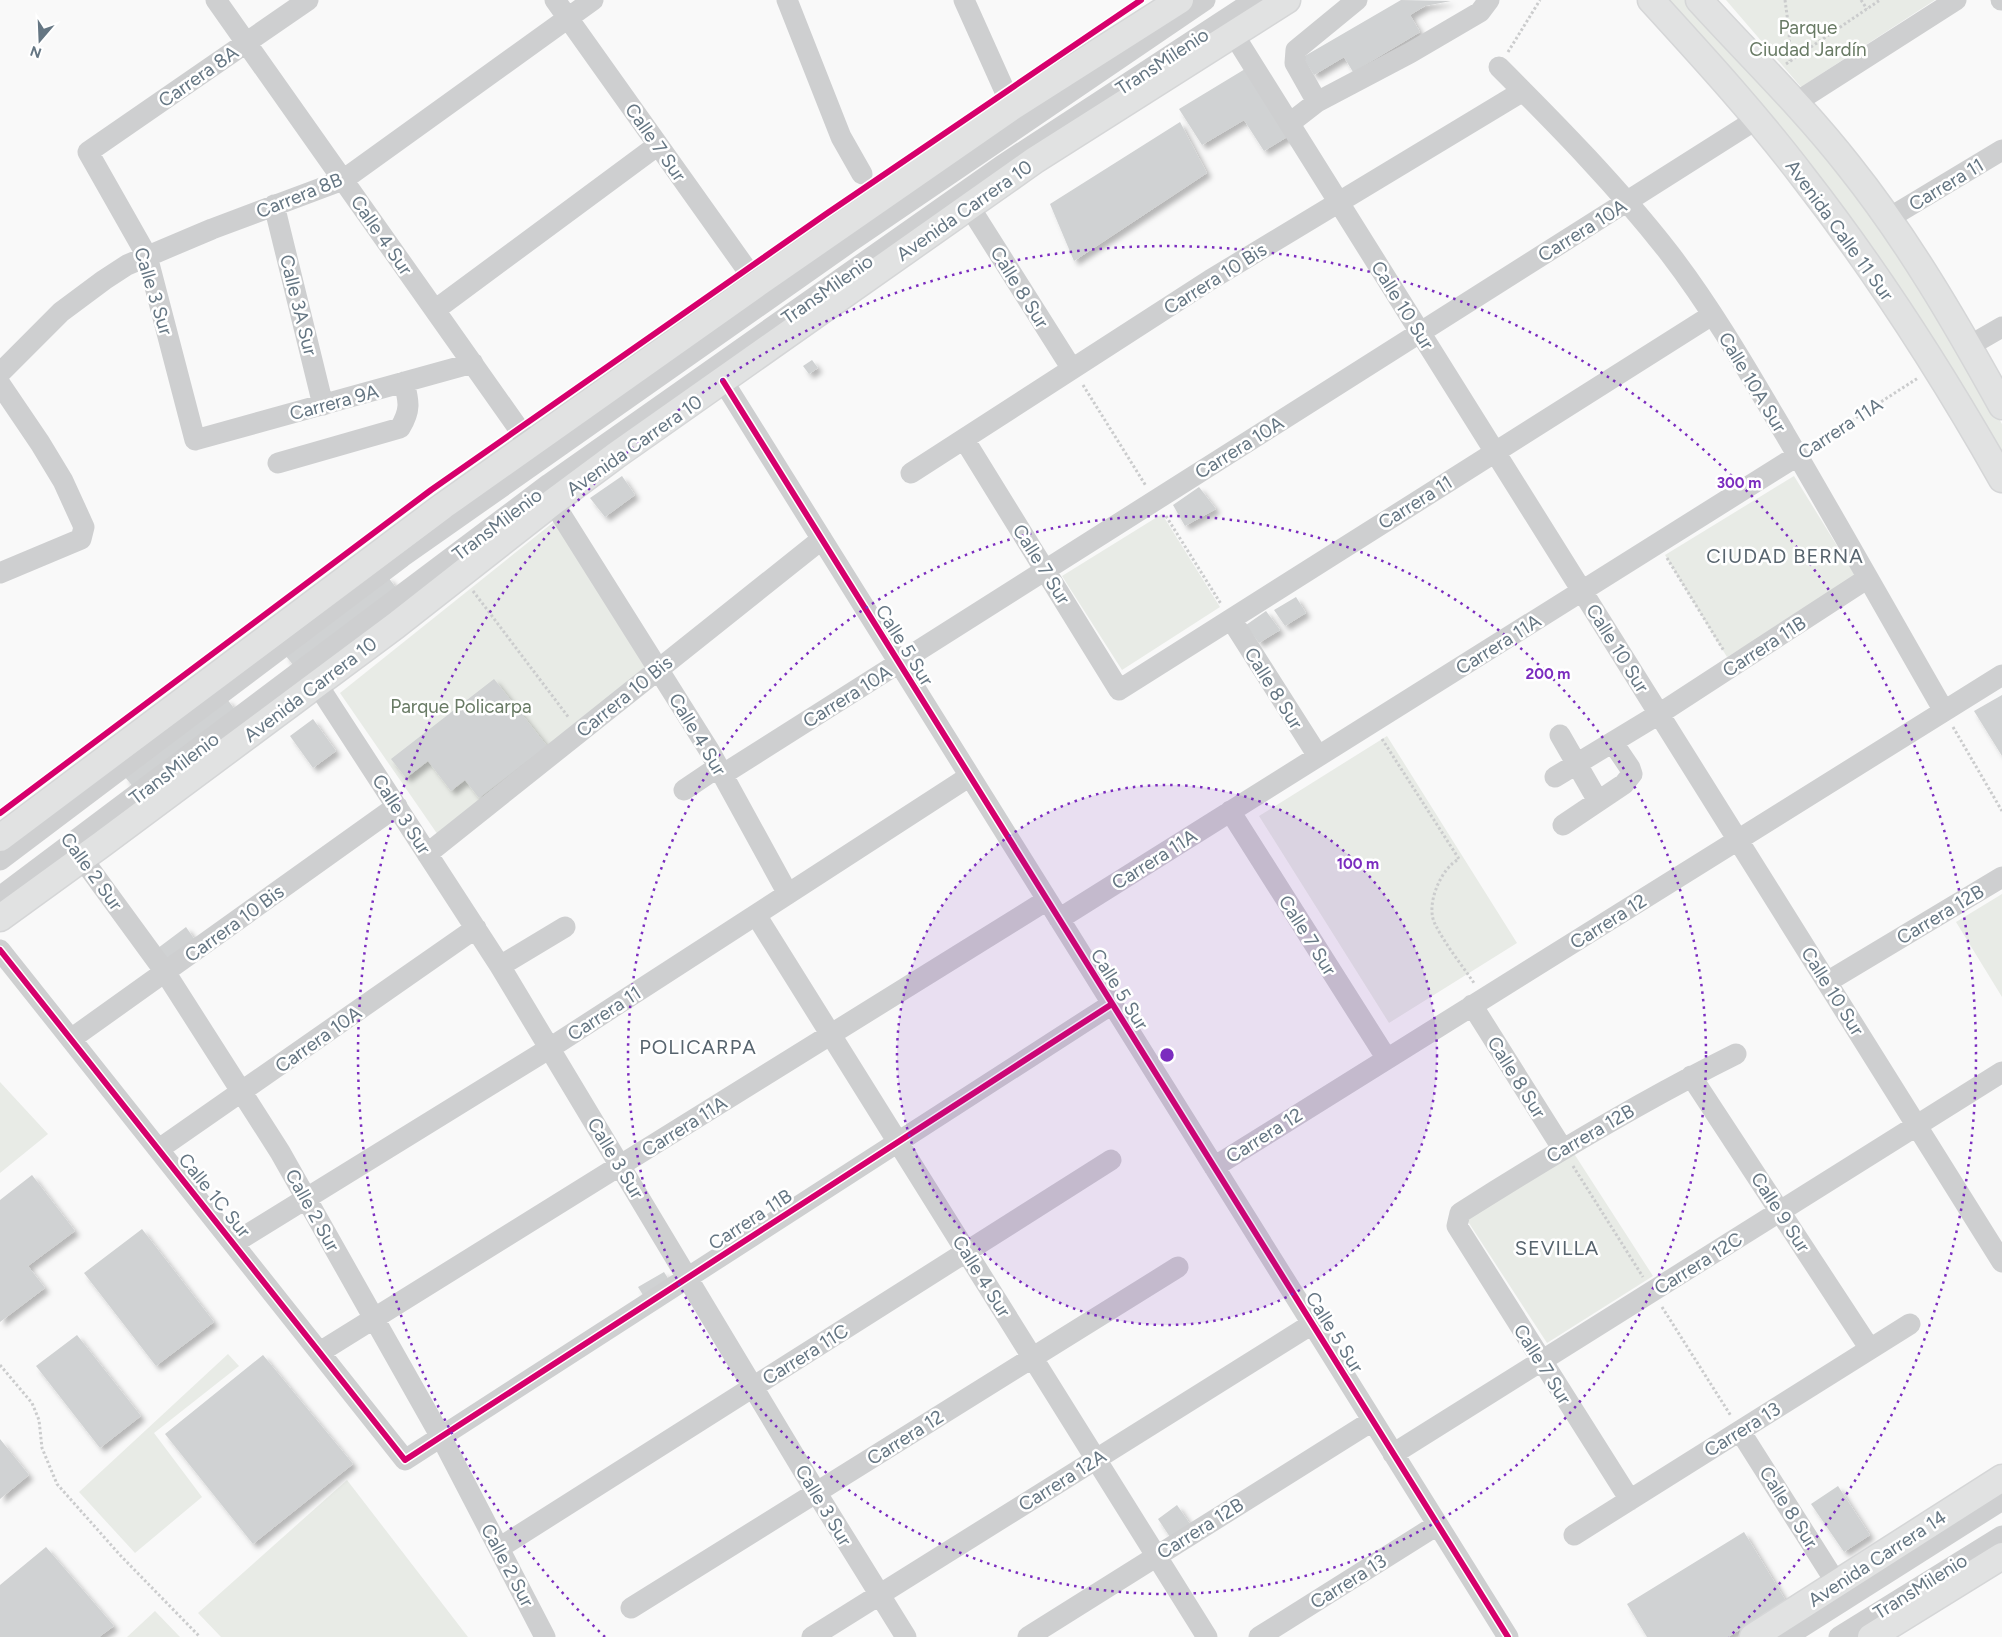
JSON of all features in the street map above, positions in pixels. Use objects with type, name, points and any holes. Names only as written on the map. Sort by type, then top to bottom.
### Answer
[{"type":"main road","points":[[0,838],[49,812],[371,559],[530,444],[1012,107],[1180,0]]},
{"type":"main road","name":"Avenida Carrera 10","points":[[0,918],[77,851],[317,684],[395,626],[553,502],[969,206],[1113,109],[1234,35],[1287,0]]},
{"type":"main road","name":"Avenida Calle 11 Sur","points":[[1651,0],[1757,119],[1805,179],[1899,310],[2002,479]]},
{"type":"main road","points":[[1699,0],[1784,68],[1795,103],[1849,165],[1889,218],[1969,346],[2002,406]]},
{"type":"main road","name":"Avenida Carrera 14","points":[[1753,1637],[2002,1478]]},
{"type":"main road","points":[[1871,1637],[2002,1556]]},
{"type":"street","name":"Calle 4 Sur","points":[[216,0],[530,444]]},
{"type":"street","name":"Carrera 8A","points":[[88,152],[308,0]]},
{"type":"street","name":"Calle 7 Sur","points":[[555,0],[757,284]]},
{"type":"street","name":"Carrera 8B","points":[[0,373],[61,312],[81,295],[127,265],[212,228],[343,180],[593,0]]},
{"type":"street","points":[[787,0],[841,136],[862,174]]},
{"type":"street","points":[[964,0],[1012,107]]},
{"type":"street","name":"TransMilenio","points":[[0,860],[49,812],[402,557],[850,242],[1204,0]]},
{"type":"street","name":"TransMilenio","points":[[0,897],[77,851],[549,484],[1001,166],[1255,0]]},
{"type":"street","points":[[1317,102],[1295,63],[1296,50],[1357,0]]},
{"type":"street","points":[[1290,123],[1317,102],[1410,53],[1480,12],[1489,0]]},
{"type":"street","points":[[1795,103],[1956,0]]},
{"type":"street","name":"Calle 10 Sur","points":[[1234,35],[2002,1262]]},
{"type":"street","name":"Calle 10A Sur","points":[[1499,67],[1627,202],[1670,254],[1712,315],[1798,456],[1944,711]]},
{"type":"street","name":"Carrera 10 Bis","points":[[911,472],[1210,280],[1523,91]]},
{"type":"street","name":"Carrera 10A","points":[[684,790],[720,771],[899,663],[1757,119]]},
{"type":"street","points":[[435,310],[658,144]]},
{"type":"street","name":"Carrera 11","points":[[1889,218],[2002,150]]},
{"type":"street","name":"Calle 3 Sur","points":[[88,152],[147,256],[195,440]]},
{"type":"street","name":"Calle 3A Sur","points":[[274,205],[323,405]]},
{"type":"street","name":"Calle 8 Sur","points":[[969,206],[1072,369]]},
{"type":"street","name":"Carrera 11","points":[[1119,690],[1712,315]]},
{"type":"street","points":[[1969,346],[2002,327]]},
{"type":"street","name":"Carrera 9A","points":[[195,440],[473,363]]},
{"type":"street","name":"Calle 5 Sur","points":[[723,381],[1438,1525],[1505,1636]]},
{"type":"street","points":[[278,464],[400,428],[406,418],[409,404],[404,382]]},
{"type":"street","points":[[0,384],[40,443],[62,481],[76,514],[84,527],[81,539],[0,573]]},
{"type":"street","name":"Calle 7 Sur","points":[[964,439],[1119,690]]},
{"type":"street","name":"Carrera 11A","points":[[1059,919],[1798,456]]},
{"type":"street","name":"Calle 4 Sur","points":[[553,502],[720,771],[788,894]]},
{"type":"street","name":"Carrera 10 Bis","points":[[428,854],[822,539]]},
{"type":"street","name":"Carrera 11B","points":[[1555,777],[1577,766],[1659,714],[1868,578]]},
{"type":"street","name":"Calle 8 Sur","points":[[1231,619],[1318,756]]},
{"type":"street","name":"Carrera 12","points":[[1214,1167],[2002,675]]},
{"type":"street","name":"Calle 3 Sur","points":[[317,684],[500,966],[816,1492],[906,1637]]},
{"type":"street","points":[[1560,735],[1598,801]]},
{"type":"street","points":[[1563,825],[1624,784],[1632,774],[1613,743]]},
{"type":"street","name":"Carrera 11","points":[[234,1243],[550,1048],[970,776]]},
{"type":"street","name":"Carrera 10 Bis","points":[[71,1039],[397,806]]},
{"type":"street","name":"Calle 7 Sur","points":[[1230,811],[1386,1059]]},
{"type":"street","name":"Calle 2 Sur","points":[[49,812],[165,972],[280,1152],[441,1436],[545,1637]]},
{"type":"street","name":"Carrera 12B","points":[[1827,982],[2002,877]]},
{"type":"street","name":"Carrera 11A","points":[[320,1352],[1047,900]]},
{"type":"street","name":"Calle 4 Sur","points":[[756,915],[1207,1637]]},
{"type":"street","points":[[500,966],[564,927]]},
{"type":"street","name":"Carrera 10A","points":[[159,1149],[476,928]]},
{"type":"street","name":"Calle 1C Sur","points":[[0,950],[405,1460]]},
{"type":"street","name":"Calle 8 Sur","points":[[1478,1002],[1562,1148]]},
{"type":"street","name":"Carrera 11B","points":[[405,1460],[1112,1004]]},
{"type":"street","name":"Carrera 12B","points":[[1457,1226],[1460,1213],[1562,1148],[1691,1076],[1736,1054]]},
{"type":"street","name":"Carrera 12C","points":[[1393,1454],[2002,1072]]},
{"type":"street","name":"Calle 9 Sur","points":[[1691,1076],[1870,1349]]},
{"type":"street","name":"Carrera 11C","points":[[499,1548],[1111,1160]]},
{"type":"street","name":"Calle 7 Sur","points":[[1457,1226],[1541,1362],[1630,1500]]},
{"type":"street","name":"Carrera 12","points":[[631,1608],[1178,1267]]},
{"type":"street","name":"Carrera 12A","points":[[812,1637],[1312,1324]]},
{"type":"street","name":"Carrera 13","points":[[1574,1535],[1910,1324]]},
{"type":"street","name":"Carrera 12B","points":[[1028,1637],[1372,1420]]},
{"type":"street","name":"Calle 8 Sur","points":[[1740,1431],[1837,1584]]},
{"type":"street","name":"TransMilenio","points":[[1786,1637],[2002,1500]]},
{"type":"street","name":"Carrera 13","points":[[1259,1637],[1438,1525]]},
{"type":"street","name":"TransMilenio","points":[[1839,1637],[2002,1536]]},
{"type":"path","points":[[1499,67],[1540,0]]},
{"type":"path","points":[[1784,68],[1789,30],[1785,0]]},
{"type":"path","points":[[1861,0],[1868,9]]},
{"type":"path","points":[[1784,68],[1880,0]]},
{"type":"path","points":[[1658,543],[1733,666]]},
{"type":"path","points":[[470,587],[580,732]]},
{"type":"path","points":[[1944,711],[2002,811]]},
{"type":"path","points":[[1372,722],[1459,859],[1446,869],[1439,879],[1432,907],[1433,922],[1478,1002]]},
{"type":"path","points":[[0,1365],[32,1403],[39,1420],[42,1448],[57,1484],[120,1555],[200,1637]]},
{"type":"green space","points":[[1666,0],[1691,0],[1851,181],[1978,381],[2002,424],[2002,459]]},
{"type":"green space","name":"Parque Ciudad Jardín","points":[[1726,0],[1935,0],[1801,87]]},
{"type":"green space","points":[[1794,476],[1857,578],[1727,657],[1665,555]]},
{"type":"green space","points":[[1162,514],[1220,607],[1122,670],[1062,576]]},
{"type":"green space","name":"Parque Policarpa","points":[[555,521],[649,666],[438,835],[340,693]]},
{"type":"green space","points":[[1387,736],[1517,943],[1389,1023],[1259,816]]},
{"type":"green space","points":[[2002,894],[2002,997],[1956,922]]},
{"type":"green space","points":[[0,1082],[48,1134],[0,1173]]},
{"type":"green space","points":[[1573,1152],[1653,1276],[1547,1343],[1467,1220]]},
{"type":"green space","points":[[228,1354],[239,1366],[154,1433],[202,1497],[135,1553],[79,1492]]},
{"type":"green space","points":[[347,1480],[468,1637],[221,1637],[198,1613]]},
{"type":"green space","points":[[155,1611],[180,1637],[127,1637]]},
{"type":"building","points":[[1401,0],[1451,1],[1425,6],[1410,15],[1420,32],[1353,72],[1344,57],[1314,75],[1303,57]]},
{"type":"building","points":[[1250,66],[1292,134],[1264,151],[1244,120],[1202,145],[1179,109]]},
{"type":"building","points":[[1180,122],[1207,173],[1074,261],[1050,204]]},
{"type":"building","points":[[812,360],[818,368],[809,374],[803,366]]},
{"type":"building","points":[[622,476],[635,495],[605,517],[590,498]]},
{"type":"building","points":[[1199,487],[1216,509],[1185,526],[1173,505]]},
{"type":"building","points":[[388,577],[397,589],[294,666],[285,655]]},
{"type":"building","points":[[1296,597],[1306,613],[1285,626],[1274,610]]},
{"type":"building","points":[[1266,611],[1280,630],[1259,643],[1246,625]]},
{"type":"building","points":[[494,679],[547,746],[479,798],[465,780],[451,791],[428,761],[406,778],[391,759]]},
{"type":"building","points":[[2002,695],[2002,756],[1974,711]]},
{"type":"building","points":[[227,699],[236,711],[134,788],[125,777]]},
{"type":"building","points":[[313,719],[336,751],[313,768],[290,736]]},
{"type":"building","points":[[186,927],[197,943],[168,961],[158,948]]},
{"type":"building","points":[[32,1175],[75,1231],[28,1266],[45,1288],[0,1322],[0,1200]]},
{"type":"building","points":[[142,1229],[214,1322],[156,1366],[84,1273]]},
{"type":"building","points":[[664,1272],[673,1286],[648,1303],[638,1287]]},
{"type":"building","points":[[77,1335],[141,1416],[100,1448],[36,1366]]},
{"type":"building","points":[[263,1355],[353,1464],[253,1544],[165,1434]]},
{"type":"building","points":[[0,1439],[29,1475],[0,1499]]},
{"type":"building","points":[[1838,1486],[1870,1535],[1844,1552],[1811,1504]]},
{"type":"building","points":[[1177,1505],[1190,1524],[1170,1537],[1158,1519]]},
{"type":"building","points":[[1744,1532],[1786,1601],[1728,1637],[1647,1637],[1627,1604]]},
{"type":"building","points":[[46,1547],[114,1626],[99,1637],[0,1637],[0,1585]]},
{"type":"cycle path","points":[[0,813],[431,490],[826,214],[1141,0]]},
{"type":"cycle path","points":[[723,381],[1508,1637]]},
{"type":"cycle path","points":[[0,950],[405,1460],[1112,1004]]},
{"type":"district","name":"CIUDAD BERNA","points":[[1785,556]]},
{"type":"district","name":"POLICARPA","points":[[698,1047]]},
{"type":"district","name":"SEVILLA","points":[[1557,1248]]}]
